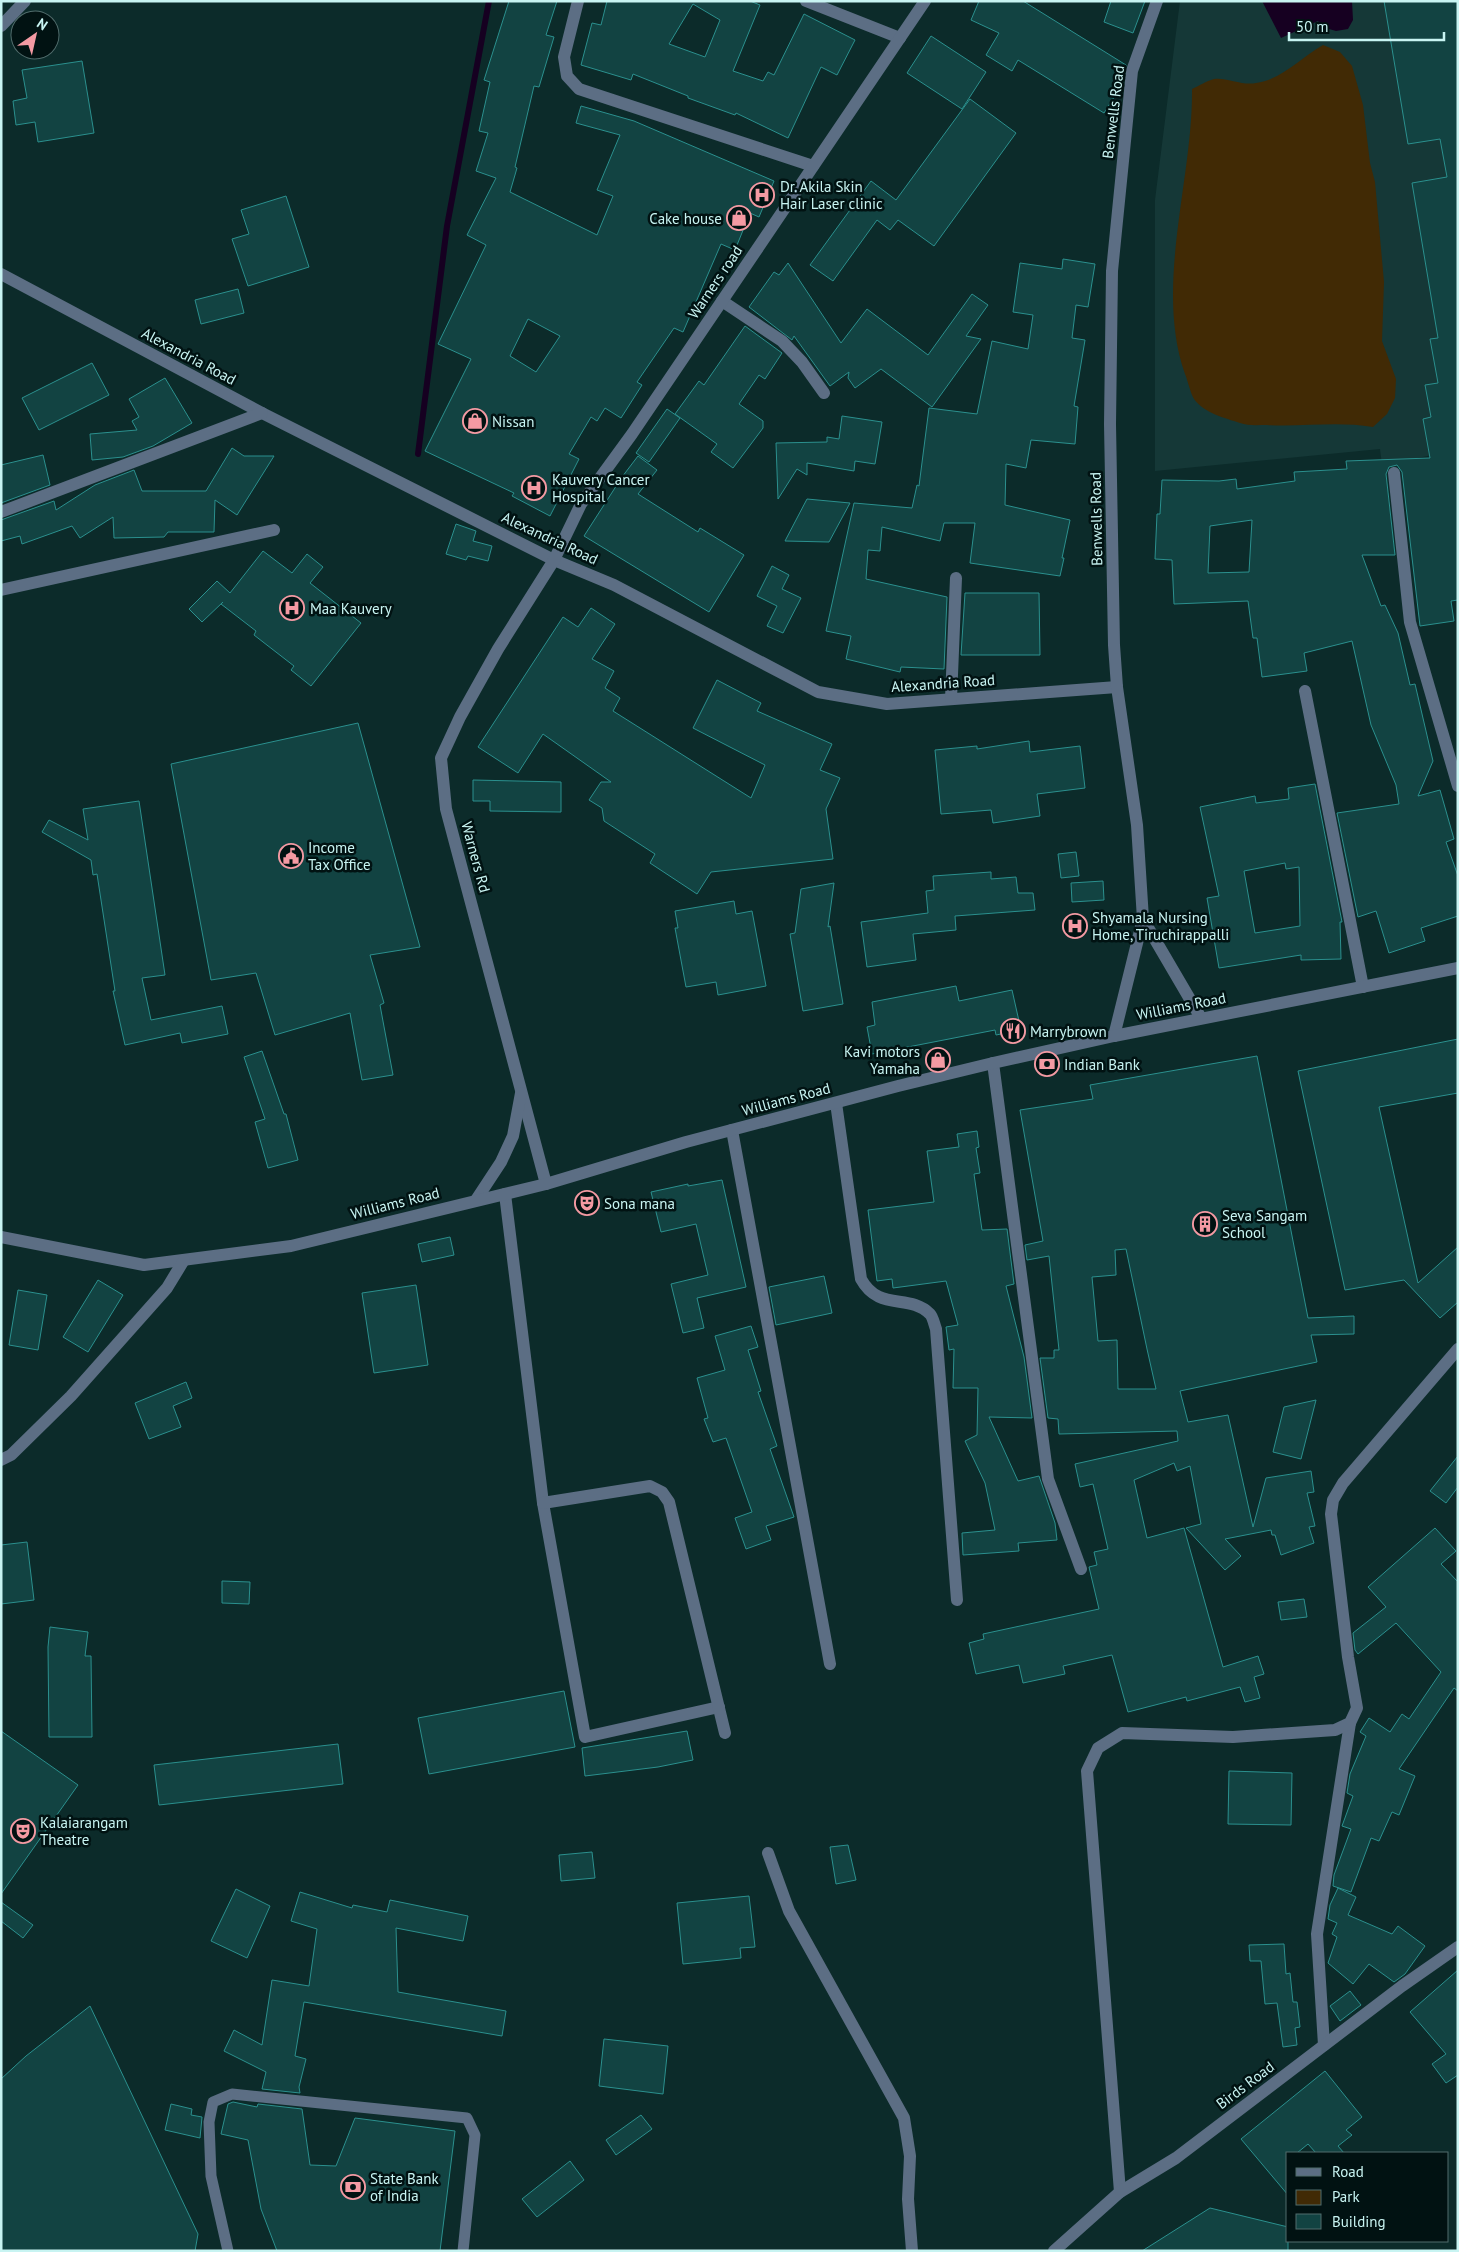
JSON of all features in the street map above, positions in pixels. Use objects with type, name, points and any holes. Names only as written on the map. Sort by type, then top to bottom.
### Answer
[{"type":"street","points":[[1,26],[25,1]]},
{"type":"street","points":[[578,1],[564,57],[567,76],[578,89],[813,166]]},
{"type":"street","points":[[806,1],[900,38]]},
{"type":"street","name":"Warners road","points":[[554,560],[581,504],[632,434],[925,1]]},
{"type":"street","name":"Benwells Road","points":[[1114,1036],[1143,919],[1137,825],[1117,687],[1114,646],[1110,424],[1112,271],[1132,71],[1157,1]]},
{"type":"street","name":"Alexandria Road","points":[[1,274],[262,413],[554,560],[614,585],[818,692],[887,704],[1117,687]]},
{"type":"street","points":[[722,301],[782,341],[802,362],[824,393]]},
{"type":"street","points":[[1,512],[262,413]]},
{"type":"street","points":[[1394,473],[1410,622],[1458,786]]},
{"type":"street","points":[[1,590],[274,530]]},
{"type":"street","name":"Warners Rd","points":[[546,1184],[446,809],[441,758],[460,717],[498,649],[554,560]]},
{"type":"street","points":[[951,699],[956,578]]},
{"type":"street","points":[[1305,691],[1363,987]]},
{"type":"street","points":[[1143,919],[1201,1018]]},
{"type":"street","name":"Williams Road","points":[[1,1237],[144,1265],[291,1246],[546,1184],[732,1130],[993,1064],[1201,1018],[1458,968]]},
{"type":"street","points":[[993,1064],[1048,1478],[1081,1568]]},
{"type":"street","points":[[476,1200],[501,1162],[512,1136],[521,1090]]},
{"type":"street","points":[[836,1103],[861,1279],[868,1291],[880,1298],[916,1307],[930,1314],[936,1329],[957,1600]]},
{"type":"street","points":[[732,1130],[830,1664]]},
{"type":"street","points":[[505,1194],[544,1503],[585,1737],[719,1707]]},
{"type":"street","points":[[1,1460],[11,1455],[71,1396],[167,1288],[184,1260]]},
{"type":"street","points":[[1324,2045],[1317,1934],[1350,1722],[1357,1708],[1337,1578],[1331,1514],[1333,1500],[1343,1483],[1455,1358]]},
{"type":"street","points":[[544,1503],[650,1486],[662,1492],[669,1502],[725,1733]]},
{"type":"street","points":[[1120,2192],[1087,1771],[1098,1748],[1122,1733],[1233,1737],[1334,1730],[1350,1722]]},
{"type":"street","points":[[768,1853],[789,1911],[850,2025],[904,2118],[910,2156],[908,2199],[912,2251]]},
{"type":"street","name":"Birds Road","points":[[1054,2251],[1120,2192],[1176,2158],[1402,1986],[1458,1947]]},
{"type":"lane","points":[[228,2251],[210,2176],[209,2122],[213,2102],[232,2094],[467,2118],[475,2135],[463,2251]]},
{"type":"shaded area","points":[[1180,1],[1458,1],[1458,450],[1382,465],[1380,449],[1155,471],[1155,200]]},
{"type":"shaded area","points":[[1262,1],[1352,1],[1353,20],[1348,29],[1336,31],[1322,27],[1318,21],[1281,38]]},
{"type":"green space","points":[[1323,45],[1340,52],[1352,66],[1363,105],[1370,163],[1375,182],[1384,282],[1382,341],[1396,379],[1395,398],[1387,414],[1373,427],[1347,424],[1243,424],[1221,417],[1203,408],[1194,399],[1176,340],[1173,305],[1174,269],[1191,124],[1192,89],[1214,79],[1251,84],[1266,81],[1283,73]]},
{"type":"building","points":[[509,1],[557,1],[546,35],[554,37],[539,87],[534,86],[515,167],[517,168],[510,192],[597,235],[613,196],[597,190],[620,135],[576,123],[581,106],[634,121],[774,181],[759,217],[750,213],[735,250],[721,244],[683,332],[674,328],[637,382],[642,385],[621,418],[605,408],[597,421],[591,417],[569,454],[579,459],[550,516],[512,496],[514,493],[425,451],[471,359],[438,344],[486,245],[467,235],[496,178],[476,171],[488,133],[479,131],[490,82],[484,80]],"holes":[[[528,319],[560,336],[536,372],[510,356]]]},
{"type":"building","points":[[607,1],[750,1],[760,5],[733,71],[763,81],[768,72],[774,75],[804,14],[855,40],[837,75],[821,67],[788,138],[736,113],[735,115],[688,98],[688,96],[633,74],[631,80],[581,65],[592,23],[601,25]],"holes":[[[693,4],[720,20],[705,57],[669,44]]]},
{"type":"building","points":[[979,1],[1023,1],[1126,65],[1123,83],[1104,113],[1018,60],[1012,71],[986,55],[999,33],[971,20]]},
{"type":"building","points":[[1111,1],[1145,1],[1133,33],[1104,22]]},
{"type":"building","points":[[1384,1],[1458,1],[1458,600],[1451,601],[1454,621],[1420,626],[1402,472],[1397,465],[1389,467],[1386,474],[1395,555],[1362,555],[1381,606],[1385,605],[1398,633],[1410,685],[1415,684],[1433,761],[1418,796],[1440,790],[1454,839],[1446,842],[1458,876],[1458,916],[1421,928],[1425,941],[1389,953],[1376,911],[1358,917],[1337,813],[1399,804],[1396,785],[1371,725],[1352,641],[1304,653],[1307,671],[1262,677],[1257,638],[1253,638],[1248,601],[1174,604],[1172,560],[1155,559],[1157,514],[1160,514],[1162,480],[1219,481],[1236,479],[1237,489],[1295,481],[1294,472],[1347,469],[1346,461],[1430,458],[1423,419],[1431,417],[1425,385],[1438,383],[1430,339],[1438,338],[1412,183],[1447,177],[1440,139],[1408,144]],"holes":[[[1252,520],[1249,572],[1208,573],[1210,526]]]},
{"type":"building","points":[[931,36],[986,72],[962,109],[907,73]]},
{"type":"building","points":[[82,61],[94,133],[38,142],[35,122],[16,125],[13,101],[27,98],[22,70]]},
{"type":"building","points":[[970,99],[1016,133],[934,246],[898,220],[890,230],[877,220],[833,281],[810,265],[871,181],[896,200]]},
{"type":"building","points":[[286,196],[309,267],[248,286],[232,239],[249,234],[241,210]]},
{"type":"building","points":[[1063,259],[1095,264],[1088,307],[1076,305],[1072,338],[1085,340],[1074,406],[1078,407],[1075,444],[1031,440],[1026,468],[1006,464],[1005,505],[1070,520],[1060,576],[970,563],[975,523],[944,523],[940,541],[882,527],[880,551],[868,550],[866,579],[947,597],[944,669],[901,667],[900,672],[846,659],[851,636],[826,631],[854,503],[912,508],[917,485],[919,486],[929,408],[977,414],[992,341],[1028,349],[1033,315],[1013,312],[1020,263],[1062,269]]},
{"type":"building","points":[[788,263],[841,343],[867,309],[928,355],[972,294],[988,305],[966,336],[981,339],[932,407],[881,369],[855,388],[848,378],[849,372],[830,386],[794,336],[792,340],[749,307],[774,272],[779,275]]},
{"type":"building","points":[[238,289],[244,313],[201,324],[195,300]]},
{"type":"building","points":[[745,326],[782,353],[765,379],[759,375],[739,404],[763,421],[763,428],[733,468],[711,452],[717,444],[675,414],[699,381],[704,385]]},
{"type":"building","points":[[92,363],[109,395],[39,430],[22,398]]},
{"type":"building","points":[[165,378],[192,423],[153,446],[123,457],[92,460],[90,434],[137,430],[132,421],[139,417],[129,399]]},
{"type":"building","points":[[667,409],[680,418],[649,462],[636,453]]},
{"type":"building","points":[[842,416],[882,422],[875,464],[855,461],[854,471],[807,463],[807,475],[797,469],[778,499],[776,443],[827,442],[827,437],[839,439]]},
{"type":"building","points":[[232,448],[244,456],[274,456],[237,515],[215,500],[214,532],[168,532],[164,537],[114,538],[113,517],[80,538],[72,526],[22,544],[20,536],[1,541],[1,520],[54,501],[56,510],[95,485],[134,470],[142,491],[206,491]]},
{"type":"building","points":[[43,455],[50,485],[1,503],[1,465]]},
{"type":"building","points":[[638,456],[657,470],[638,494],[698,532],[700,528],[744,555],[709,612],[584,536],[622,477]]},
{"type":"building","points":[[807,499],[850,503],[829,542],[785,541]]},
{"type":"building","points":[[456,524],[476,531],[473,541],[492,546],[488,561],[468,556],[466,560],[446,554]]},
{"type":"building","points":[[263,551],[292,573],[307,554],[323,567],[310,583],[361,623],[311,686],[291,670],[294,666],[254,635],[256,631],[221,604],[223,602],[202,622],[189,609],[217,581],[230,593]]},
{"type":"building","points":[[772,566],[789,575],[782,589],[801,598],[783,633],[767,626],[777,606],[757,596]]},
{"type":"building","points":[[965,593],[1039,593],[1040,655],[961,655]]},
{"type":"building","points":[[591,608],[615,624],[592,659],[614,671],[605,688],[620,698],[613,711],[751,798],[765,765],[693,728],[717,680],[761,703],[757,711],[832,744],[820,770],[840,778],[826,809],[833,859],[711,872],[697,894],[650,863],[655,854],[604,821],[602,808],[589,800],[601,782],[611,782],[543,734],[518,773],[478,747],[563,617],[578,627]]},
{"type":"building","name":"Income Tax Office","points":[[358,723],[420,947],[370,955],[384,1003],[380,1005],[393,1075],[362,1080],[350,1013],[275,1035],[256,973],[211,980],[171,764]]},
{"type":"building","points":[[1029,741],[1030,752],[1080,746],[1085,788],[1037,794],[1040,816],[993,823],[991,810],[941,814],[935,750],[977,746],[977,749]]},
{"type":"building","points":[[473,780],[561,782],[561,812],[490,811],[490,801],[473,801]]},
{"type":"building","points":[[1315,784],[1342,922],[1340,922],[1341,959],[1301,960],[1301,955],[1219,968],[1207,898],[1219,896],[1200,807],[1255,796],[1256,803],[1289,799],[1288,788]],"holes":[[[1285,863],[1286,869],[1299,867],[1300,926],[1255,933],[1244,871]]]},
{"type":"building","points":[[139,801],[165,975],[142,978],[151,1020],[222,1006],[228,1034],[182,1043],[180,1033],[125,1045],[113,991],[115,991],[97,874],[93,875],[91,860],[42,832],[49,820],[88,840],[83,809]]},
{"type":"building","points":[[1076,852],[1079,876],[1061,878],[1058,854]]},
{"type":"building","points":[[991,872],[991,879],[1016,877],[1018,893],[1033,893],[1035,910],[955,916],[956,930],[913,934],[916,960],[867,967],[861,922],[928,913],[926,891],[934,890],[933,876]]},
{"type":"building","points":[[1103,881],[1104,900],[1072,902],[1071,883]]},
{"type":"building","points":[[834,883],[828,927],[830,926],[843,1004],[803,1011],[790,934],[795,933],[801,889]]},
{"type":"building","points":[[734,901],[736,914],[752,911],[766,986],[718,995],[716,982],[686,987],[675,928],[678,928],[675,911]]},
{"type":"building","points":[[956,986],[959,1001],[1012,990],[1021,1030],[996,1035],[995,1030],[872,1054],[867,1027],[875,1025],[872,1002]]},
{"type":"building","points":[[1458,1039],[1458,1093],[1379,1107],[1418,1283],[1458,1247],[1458,1302],[1440,1318],[1404,1280],[1345,1290],[1298,1071]]},
{"type":"building","points":[[262,1051],[284,1114],[286,1114],[298,1160],[268,1168],[255,1122],[265,1119],[244,1057]]},
{"type":"building","points":[[1257,1056],[1308,1318],[1354,1316],[1354,1334],[1311,1335],[1317,1362],[1180,1391],[1188,1422],[1228,1415],[1253,1527],[1266,1478],[1311,1471],[1314,1492],[1307,1493],[1315,1526],[1309,1527],[1314,1543],[1281,1555],[1275,1535],[1272,1535],[1271,1530],[1225,1539],[1241,1556],[1225,1570],[1186,1528],[1201,1524],[1190,1466],[1177,1471],[1174,1463],[1134,1480],[1147,1538],[1184,1528],[1223,1667],[1258,1656],[1264,1674],[1254,1677],[1260,1698],[1245,1702],[1240,1687],[1187,1701],[1186,1697],[1128,1712],[1112,1655],[1063,1666],[1065,1674],[1023,1683],[1019,1665],[976,1674],[969,1643],[984,1639],[983,1634],[1099,1609],[1089,1567],[1097,1565],[1094,1552],[1108,1549],[1093,1484],[1080,1487],[1075,1464],[1178,1441],[1177,1431],[1059,1434],[1058,1419],[1048,1418],[1040,1358],[1054,1358],[1054,1350],[1059,1350],[1049,1256],[1027,1260],[1025,1245],[1043,1241],[1020,1110],[1093,1099],[1090,1085]],"holes":[[[1126,1249],[1156,1389],[1118,1389],[1117,1340],[1098,1341],[1092,1277],[1116,1275],[1115,1250]]]},
{"type":"building","points":[[977,1131],[979,1147],[976,1148],[980,1173],[974,1174],[982,1230],[1007,1229],[1014,1284],[1006,1286],[1024,1357],[1032,1418],[989,1417],[1018,1481],[1039,1476],[1055,1523],[1057,1540],[1018,1543],[1019,1551],[963,1555],[962,1533],[995,1530],[985,1483],[965,1441],[977,1435],[978,1388],[953,1388],[954,1349],[949,1350],[946,1327],[958,1325],[946,1281],[893,1288],[892,1279],[877,1281],[868,1210],[934,1202],[927,1151],[959,1147],[957,1134]]},
{"type":"building","points":[[722,1180],[746,1287],[697,1298],[704,1328],[683,1333],[671,1284],[708,1275],[696,1224],[661,1232],[651,1192],[688,1184],[688,1186]]},
{"type":"building","points":[[450,1237],[454,1255],[422,1262],[418,1244]]},
{"type":"building","points":[[824,1276],[832,1313],[776,1325],[769,1287]]},
{"type":"building","points":[[98,1280],[123,1295],[88,1352],[63,1337]]},
{"type":"building","points":[[416,1285],[428,1365],[374,1373],[362,1293]]},
{"type":"building","points":[[18,1290],[47,1295],[38,1350],[9,1345]]},
{"type":"building","points":[[751,1326],[758,1347],[748,1350],[761,1391],[758,1392],[777,1446],[770,1449],[794,1517],[766,1526],[771,1540],[746,1549],[735,1518],[752,1512],[726,1438],[713,1442],[704,1419],[708,1418],[697,1378],[725,1370],[715,1336]]},
{"type":"building","points":[[186,1382],[192,1398],[173,1406],[181,1427],[149,1439],[135,1403]]},
{"type":"building","points":[[1316,1400],[1301,1459],[1273,1452],[1284,1407]]},
{"type":"building","points":[[1458,1456],[1458,1487],[1446,1503],[1430,1491]]},
{"type":"building","points":[[1435,1528],[1456,1551],[1441,1564],[1458,1582],[1458,1691],[1454,1688],[1399,1769],[1415,1776],[1399,1815],[1392,1812],[1379,1841],[1371,1838],[1351,1892],[1333,1886],[1334,1875],[1351,1829],[1342,1826],[1353,1796],[1347,1793],[1350,1774],[1366,1736],[1360,1732],[1369,1718],[1390,1732],[1402,1714],[1409,1719],[1441,1672],[1396,1623],[1358,1654],[1355,1650],[1353,1633],[1386,1607],[1368,1587]]},
{"type":"building","points":[[27,1542],[34,1600],[1,1604],[1,1545]]},
{"type":"building","points":[[222,1581],[250,1582],[249,1604],[222,1603]]},
{"type":"building","points":[[1304,1599],[1307,1617],[1281,1620],[1278,1602]]},
{"type":"building","points":[[50,1627],[88,1632],[85,1656],[91,1656],[92,1737],[49,1737],[48,1647]]},
{"type":"building","points":[[564,1691],[575,1747],[429,1774],[418,1718]]},
{"type":"building","name":"Kalaiarangam Theatre","points":[[1,1731],[78,1785],[1,1894]]},
{"type":"building","points":[[687,1731],[693,1760],[658,1767],[585,1776],[582,1748]]},
{"type":"building","points":[[338,1744],[343,1784],[159,1805],[154,1765]]},
{"type":"building","points":[[1229,1771],[1292,1773],[1291,1825],[1228,1824]]},
{"type":"building","points":[[848,1845],[856,1880],[836,1884],[830,1847]]},
{"type":"building","points":[[592,1852],[595,1878],[561,1881],[559,1855]]},
{"type":"building","points":[[1338,1888],[1356,1897],[1348,1915],[1392,1934],[1398,1926],[1425,1946],[1405,1974],[1394,1982],[1369,1964],[1353,1984],[1328,1963],[1337,1937],[1332,1934],[1337,1923],[1328,1919],[1330,1905]]},
{"type":"building","points":[[236,1889],[270,1906],[247,1958],[211,1941]]},
{"type":"building","points":[[300,1892],[352,1908],[353,1905],[387,1912],[390,1900],[468,1916],[463,1941],[396,1928],[398,1992],[506,2011],[502,2036],[304,2002],[295,2056],[306,2059],[299,2087],[300,2093],[262,2089],[266,2072],[224,2051],[234,2030],[262,2045],[272,1980],[309,1986],[317,1929],[291,1921]]},
{"type":"building","points":[[749,1896],[755,1947],[740,1948],[741,1958],[683,1964],[677,1903]]},
{"type":"building","points":[[1,1902],[33,1925],[23,1938],[1,1921]]},
{"type":"building","points":[[1284,1944],[1286,1974],[1290,1973],[1293,2002],[1297,2002],[1300,2027],[1295,2028],[1297,2045],[1283,2047],[1277,2003],[1265,2004],[1261,1961],[1250,1961],[1249,1945]]},
{"type":"building","points":[[1458,1970],[1458,2075],[1446,2083],[1432,2064],[1446,2054],[1410,2012]]},
{"type":"building","points":[[1350,1991],[1361,2005],[1340,2021],[1330,2006]]},
{"type":"building","points":[[90,2006],[198,2234],[195,2251],[1,2251],[1,2079],[26,2056]]},
{"type":"building","points":[[604,2039],[668,2046],[663,2094],[599,2086]]},
{"type":"building","points":[[1325,2071],[1362,2117],[1346,2130],[1352,2135],[1338,2146],[1343,2152],[1315,2152],[1308,2144],[1298,2152],[1286,2152],[1286,2193],[1241,2139]]},
{"type":"building","name":"State Bank of India","points":[[233,2102],[257,2107],[258,2104],[302,2109],[310,2165],[336,2166],[355,2118],[455,2131],[440,2251],[277,2251],[261,2209],[248,2140],[221,2134],[228,2104]]},
{"type":"building","points":[[171,2104],[192,2109],[191,2115],[202,2117],[200,2138],[165,2130]]},
{"type":"building","points":[[641,2115],[652,2129],[616,2155],[606,2140]]},
{"type":"building","points":[[570,2161],[584,2180],[537,2217],[522,2199]]},
{"type":"building","points":[[1210,2208],[1286,2227],[1286,2242],[1288,2242],[1288,2251],[1142,2251]]},
{"type":"waterway","points":[[418,454],[447,226],[489,1]]},
{"type":"place","name":"Dr. Akila Skin Hair Laser clinic","points":[[762,195]]},
{"type":"place","name":"Cake house","points":[[739,218]]},
{"type":"place","name":"Nissan","points":[[475,421]]},
{"type":"place","name":"Kauvery Cancer Hospital","points":[[534,488]]},
{"type":"place","name":"Maa Kauvery","points":[[292,608]]},
{"type":"place","name":"Income Tax Office","points":[[291,856]]},
{"type":"place","name":"Shyamala Nursing Home, Tiruchirappalli","points":[[1075,926]]},
{"type":"place","name":"Marrybrown","points":[[1013,1031]]},
{"type":"place","name":"Kavi motors Yamaha","points":[[938,1060]]},
{"type":"place","name":"Indian Bank","points":[[1047,1064]]},
{"type":"place","name":"Sona mana","points":[[587,1203]]},
{"type":"place","name":"Seva Sangam School","points":[[1205,1224]]},
{"type":"place","name":"Kalaiarangam Theatre","points":[[23,1831]]},
{"type":"place","name":"State Bank of India","points":[[353,2187]]}]
